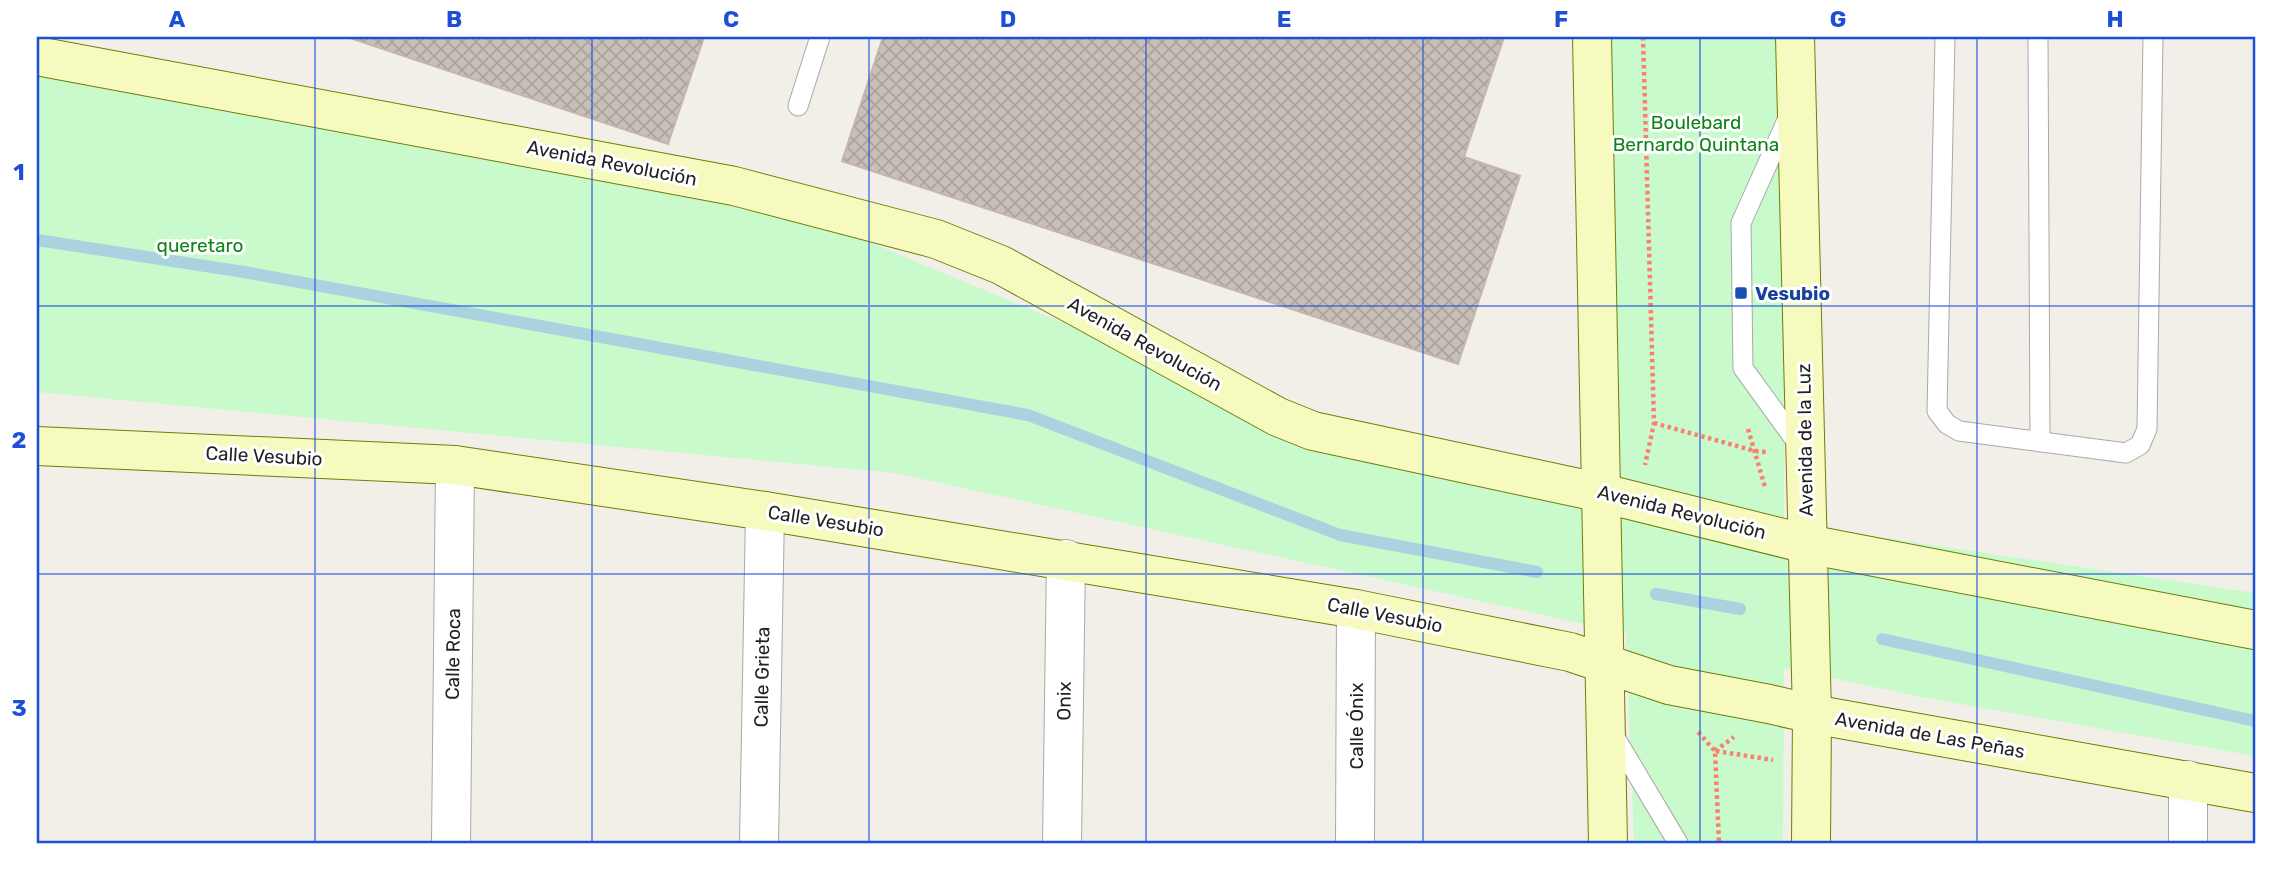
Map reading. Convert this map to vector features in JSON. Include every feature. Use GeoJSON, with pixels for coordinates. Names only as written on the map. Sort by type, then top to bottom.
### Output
{"type":"FeatureCollection","features":[{"type":"Feature","properties":{"kind":"street"},"geometry":{"type":"LineString","coordinates":[[1592,37],[1608,843]]}},
{"type":"Feature","properties":{"kind":"street","name":"Avenida de la Luz"},"geometry":{"type":"LineString","coordinates":[[1796,37],[1812,714],[1811,843]]}},
{"type":"Feature","properties":{"kind":"street","name":"Avenida Revolución"},"geometry":{"type":"LineString","coordinates":[[37,56],[734,186],[936,239],[1001,265],[1278,417],[1313,431],[1602,493],[1807,544],[2255,630]]}},
{"type":"Feature","properties":{"kind":"street","name":"Calle Vesubio"},"geometry":{"type":"LineString","coordinates":[[37,446],[455,465],[1066,559],[1356,609],[1570,652],[1606,666]]}},
{"type":"Feature","properties":{"kind":"street","name":"Calle Roca"},"geometry":{"type":"LineString","coordinates":[[451,843],[455,465]]}},
{"type":"Feature","properties":{"kind":"street","name":"Calle Grieta"},"geometry":{"type":"LineString","coordinates":[[759,843],[765,511]]}},
{"type":"Feature","properties":{"kind":"street","name":"Onix"},"geometry":{"type":"LineString","coordinates":[[1062,843],[1066,559]]}},
{"type":"Feature","properties":{"kind":"street","name":"Calle Ónix"},"geometry":{"type":"LineString","coordinates":[[1355,843],[1356,609]]}},
{"type":"Feature","properties":{"kind":"street","name":"Avenida de Las Peñas"},"geometry":{"type":"LineString","coordinates":[[1606,666],[1669,685],[1812,714],[2255,793]]}},
{"type":"Feature","properties":{"kind":"street"},"geometry":{"type":"LineString","coordinates":[[2188,780],[2188,843]]}},
{"type":"Feature","properties":{"kind":"lane"},"geometry":{"type":"LineString","coordinates":[[798,106],[820,37]]}},
{"type":"Feature","properties":{"kind":"lane"},"geometry":{"type":"LineString","coordinates":[[1945,37],[1937,411],[1947,424],[1959,431],[2126,453],[2140,445],[2147,429],[2153,37]]}},
{"type":"Feature","properties":{"kind":"lane"},"geometry":{"type":"LineString","coordinates":[[2038,37],[2040,442]]}},
{"type":"Feature","properties":{"kind":"lane"},"geometry":{"type":"LineString","coordinates":[[1797,99],[1741,223],[1742,368],[1806,454]]}},
{"type":"Feature","properties":{"kind":"lane"},"geometry":{"type":"LineString","coordinates":[[1607,724],[1678,843]]}},
{"type":"Feature","properties":{"kind":"path"},"geometry":{"type":"LineString","coordinates":[[1639,502],[1654,423],[1643,37]]}},
{"type":"Feature","properties":{"kind":"path"},"geometry":{"type":"LineString","coordinates":[[1654,423],[1755,451]]}},
{"type":"Feature","properties":{"kind":"path"},"geometry":{"type":"LineString","coordinates":[[1719,843],[1715,751],[1812,766]]}},
{"type":"Feature","properties":{"kind":"green space","name":"queretaro"},"geometry":{"type":"Polygon","coordinates":[[[1603,37],[1781,37],[1785,154],[1784,523],[2255,593],[2255,756],[1921,697],[1784,668],[1783,843],[1634,843],[1626,633],[895,473],[37,392],[37,48],[734,186],[1336,436],[1621,498],[1603,37]]]}},
{"type":"Feature","properties":{"kind":"building"},"geometry":{"type":"Polygon","coordinates":[[[347,37],[704,37],[668,144],[347,37]]]}},
{"type":"Feature","properties":{"kind":"building"},"geometry":{"type":"Polygon","coordinates":[[[883,37],[1504,37],[1464,157],[1520,176],[1458,364],[842,161],[883,37]]]}},
{"type":"Feature","properties":{"kind":"waterway"},"geometry":{"type":"LineString","coordinates":[[37,240],[244,272],[1028,415],[1340,535],[1537,572]]}},
{"type":"Feature","properties":{"kind":"waterway"},"geometry":{"type":"LineString","coordinates":[[1656,594],[1740,609]]}},
{"type":"Feature","properties":{"kind":"waterway"},"geometry":{"type":"LineString","coordinates":[[1882,639],[2255,721]]}},
{"type":"Feature","properties":{"kind":"place","name":"Vesubio"},"geometry":{"type":"Point","coordinates":[1741,293]}},
{"type":"Feature","properties":{"kind":"park label","name":"Boulebard Bernardo Quintana"},"geometry":{"type":"Point","coordinates":[1696,133]}}]}
